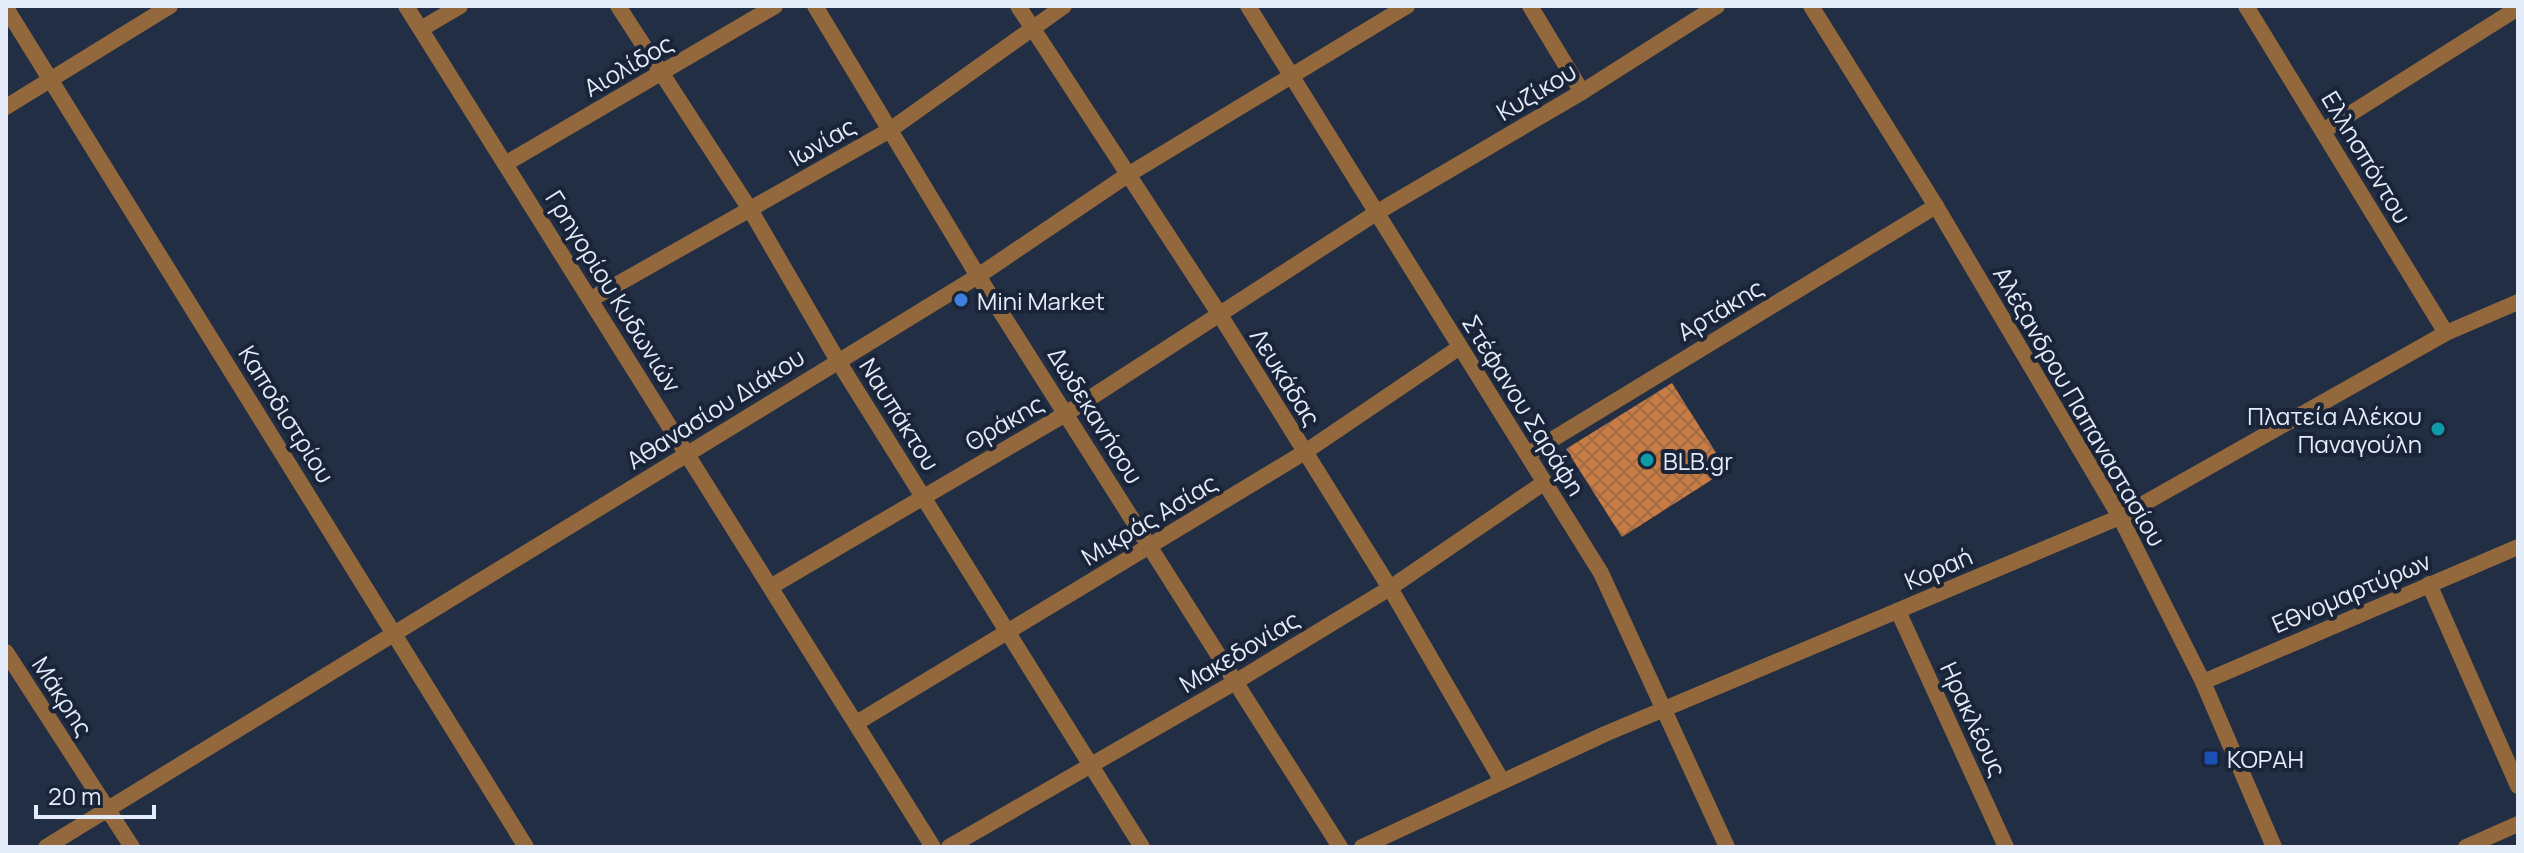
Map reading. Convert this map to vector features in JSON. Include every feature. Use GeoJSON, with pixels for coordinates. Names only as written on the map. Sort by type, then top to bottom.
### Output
{"type":"FeatureCollection","features":[{"type":"Feature","properties":{"kind":"street"},"geometry":{"type":"LineString","coordinates":[[6,107],[170,6]]}},
{"type":"Feature","properties":{"kind":"street","name":"Γρηγορίου Κυδωνιών"},"geometry":{"type":"LineString","coordinates":[[406,6],[593,298],[933,847]]}},
{"type":"Feature","properties":{"kind":"street"},"geometry":{"type":"LineString","coordinates":[[421,29],[460,6]]}},
{"type":"Feature","properties":{"kind":"street","name":"Ναυπάκτου"},"geometry":{"type":"LineString","coordinates":[[618,6],[751,211],[838,361],[1142,847]]}},
{"type":"Feature","properties":{"kind":"street","name":"Αιολίδος"},"geometry":{"type":"LineString","coordinates":[[505,164],[775,6]]}},
{"type":"Feature","properties":{"kind":"street","name":"Δωδεκανήσου"},"geometry":{"type":"LineString","coordinates":[[815,6],[978,276],[1340,847]]}},
{"type":"Feature","properties":{"kind":"street","name":"Λευκάδας"},"geometry":{"type":"LineString","coordinates":[[1018,6],[1126,176],[1220,315],[1390,588],[1502,781]]}},
{"type":"Feature","properties":{"kind":"street","name":"Ιωνίας"},"geometry":{"type":"LineString","coordinates":[[593,298],[890,130],[1064,6]]}},
{"type":"Feature","properties":{"kind":"street","name":"Στέφανου Σαράφη"},"geometry":{"type":"LineString","coordinates":[[1248,6],[1460,347],[1530,453],[1601,573],[1727,847]]}},
{"type":"Feature","properties":{"kind":"street","name":"Αθανασίου Διάκου"},"geometry":{"type":"LineString","coordinates":[[46,847],[978,276],[1126,176],[1407,6]]}},
{"type":"Feature","properties":{"kind":"street"},"geometry":{"type":"LineString","coordinates":[[1530,6],[1582,92]]}},
{"type":"Feature","properties":{"kind":"street","name":"Κυζίκου"},"geometry":{"type":"LineString","coordinates":[[1376,213],[1582,92],[1717,6]]}},
{"type":"Feature","properties":{"kind":"street","name":"Αλέξανδρου Παπαναστασίου"},"geometry":{"type":"LineString","coordinates":[[1811,6],[1936,206],[2120,517],[2203,682],[2274,847]]}},
{"type":"Feature","properties":{"kind":"street","name":"Ελλησπόντου"},"geometry":{"type":"LineString","coordinates":[[2246,6],[2446,333]]}},
{"type":"Feature","properties":{"kind":"street","name":"Καποδιστρίου"},"geometry":{"type":"LineString","coordinates":[[6,8],[526,847]]}},
{"type":"Feature","properties":{"kind":"street"},"geometry":{"type":"LineString","coordinates":[[2323,131],[2518,8]]}},
{"type":"Feature","properties":{"kind":"street","name":"Αρτάκης"},"geometry":{"type":"LineString","coordinates":[[1530,453],[1936,206]]}},
{"type":"Feature","properties":{"kind":"street","name":"Θράκης"},"geometry":{"type":"LineString","coordinates":[[772,586],[1067,413],[1376,213]]}},
{"type":"Feature","properties":{"kind":"street","name":"Κοραή"},"geometry":{"type":"LineString","coordinates":[[1362,847],[1664,709],[2120,517],[2446,333],[2518,302]]}},
{"type":"Feature","properties":{"kind":"street","name":"Μικράς Ασίας"},"geometry":{"type":"LineString","coordinates":[[858,722],[1305,452],[1460,347]]}},
{"type":"Feature","properties":{"kind":"street","name":"Μακεδονίας"},"geometry":{"type":"LineString","coordinates":[[949,847],[1237,681],[1390,588],[1545,482]]}},
{"type":"Feature","properties":{"kind":"street","name":"Εθνομαρτύρων"},"geometry":{"type":"LineString","coordinates":[[2203,682],[2518,547]]}},
{"type":"Feature","properties":{"kind":"street"},"geometry":{"type":"LineString","coordinates":[[2429,584],[2518,786]]}},
{"type":"Feature","properties":{"kind":"street","name":"Ηρακλέους"},"geometry":{"type":"LineString","coordinates":[[1898,611],[2006,847]]}},
{"type":"Feature","properties":{"kind":"street","name":"Μάκρης"},"geometry":{"type":"LineString","coordinates":[[6,652],[132,847]]}},
{"type":"Feature","properties":{"kind":"street"},"geometry":{"type":"LineString","coordinates":[[2466,847],[2518,824]]}},
{"type":"Feature","properties":{"kind":"building","name":"BLB.gr"},"geometry":{"type":"Polygon","coordinates":[[[1672,383],[1727,470],[1622,537],[1566,449],[1672,383]]]}},
{"type":"Feature","properties":{"kind":"place","name":"Mini Market"},"geometry":{"type":"Point","coordinates":[961,300]}},
{"type":"Feature","properties":{"kind":"place","name":"Πλατεία Αλέκου Παναγούλη"},"geometry":{"type":"Point","coordinates":[2438,429]}},
{"type":"Feature","properties":{"kind":"place","name":"BLB.gr"},"geometry":{"type":"Point","coordinates":[1647,460]}},
{"type":"Feature","properties":{"kind":"place","name":"ΚΟΡΑΗ"},"geometry":{"type":"Point","coordinates":[2211,758]}}]}
